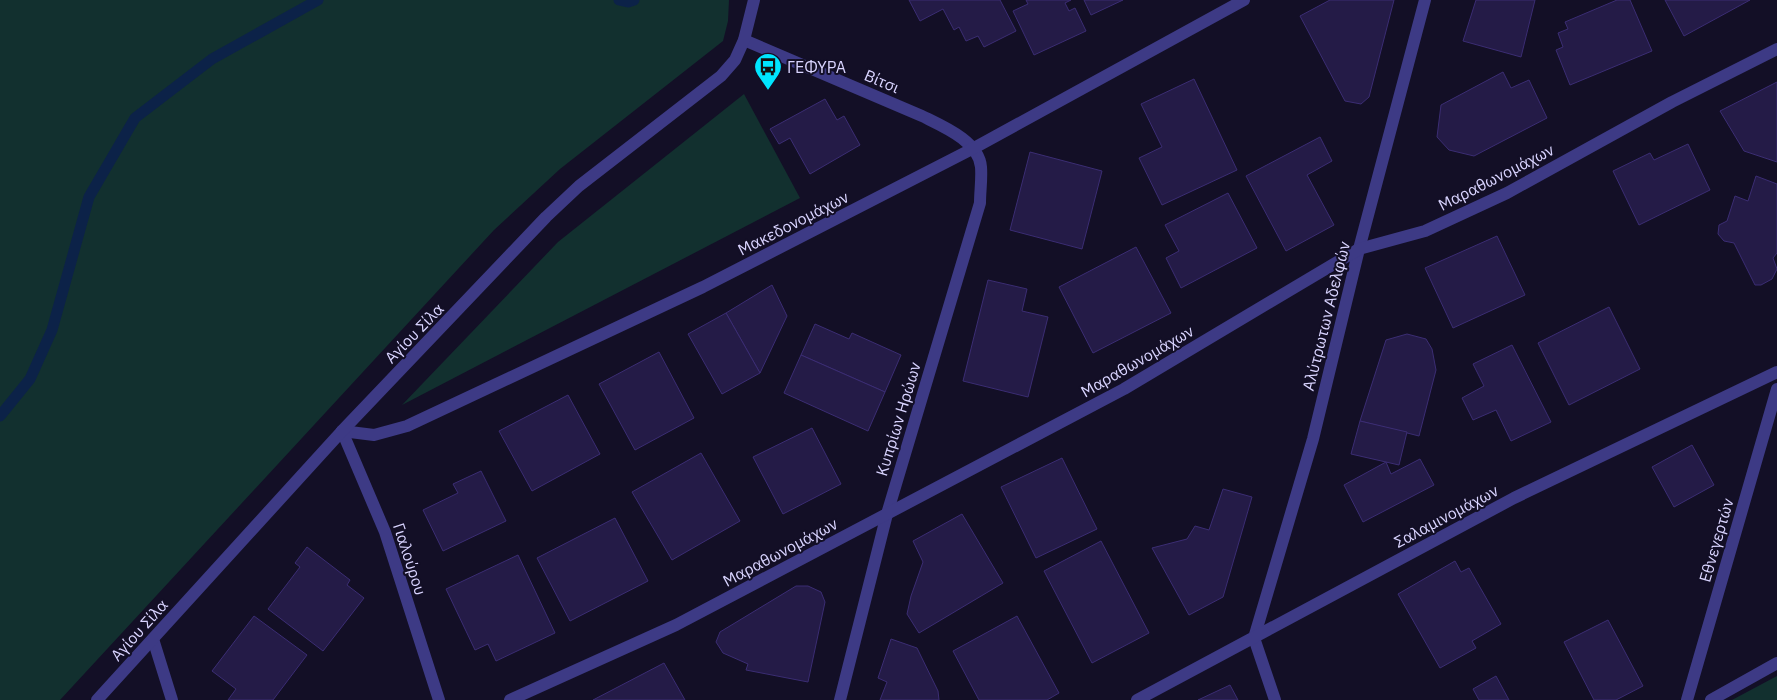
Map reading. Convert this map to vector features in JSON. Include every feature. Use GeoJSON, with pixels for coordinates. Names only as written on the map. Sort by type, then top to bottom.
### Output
{"type":"FeatureCollection","features":[{"type":"Feature","properties":{"kind":"street","name":"Αγίου Σίλα"},"geometry":{"type":"LineString","coordinates":[[97,700],[342,431],[546,217],[580,186],[720,76],[735,60],[744,40],[754,0]]}},
{"type":"Feature","properties":{"kind":"street","name":"Μακεδονομάχων"},"geometry":{"type":"LineString","coordinates":[[342,431],[374,435],[407,426],[703,287],[974,148],[1244,0]]}},
{"type":"Feature","properties":{"kind":"street","name":"Αλύτρωτων Αδελφών"},"geometry":{"type":"LineString","coordinates":[[1254,638],[1313,439],[1359,249],[1425,0]]}},
{"type":"Feature","properties":{"kind":"street","name":"Βίτσι"},"geometry":{"type":"LineString","coordinates":[[744,40],[922,116],[948,130],[974,148]]}},
{"type":"Feature","properties":{"kind":"street","name":"Μαραθωνομάχων"},"geometry":{"type":"LineString","coordinates":[[510,700],[676,625],[1124,389],[1359,249],[1425,231],[1507,193],[1672,102],[1777,49]]}},
{"type":"Feature","properties":{"kind":"street","name":"Κυπρίων Ηρώων"},"geometry":{"type":"LineString","coordinates":[[840,700],[887,514],[980,203],[981,166],[974,148]]}},
{"type":"Feature","properties":{"kind":"street","name":"Σαλαμινομάχων"},"geometry":{"type":"LineString","coordinates":[[1137,700],[1514,498],[1777,372]]}},
{"type":"Feature","properties":{"kind":"street","name":"Εθνεγερτών"},"geometry":{"type":"LineString","coordinates":[[1687,700],[1777,389]]}},
{"type":"Feature","properties":{"kind":"street","name":"Γιαλούρου"},"geometry":{"type":"LineString","coordinates":[[342,431],[385,532],[438,700]]}},
{"type":"Feature","properties":{"kind":"street"},"geometry":{"type":"LineString","coordinates":[[1254,638],[1275,700]]}},
{"type":"Feature","properties":{"kind":"street"},"geometry":{"type":"LineString","coordinates":[[153,639],[172,700]]}},
{"type":"Feature","properties":{"kind":"street"},"geometry":{"type":"LineString","coordinates":[[1711,700],[1777,663]]}},
{"type":"Feature","properties":{"kind":"green space"},"geometry":{"type":"Polygon","coordinates":[[[0,0],[729,0],[728,21],[723,41],[560,169],[494,230],[60,700],[0,700],[0,0]]]}},
{"type":"Feature","properties":{"kind":"green space"},"geometry":{"type":"Polygon","coordinates":[[[744,94],[800,198],[402,405],[558,242],[744,94]]]}},
{"type":"Feature","properties":{"kind":"green space"},"geometry":{"type":"Polygon","coordinates":[[[1777,676],[1777,700],[1732,700],[1777,676]]]}},
{"type":"Feature","properties":{"kind":"building"},"geometry":{"type":"Polygon","coordinates":[[[909,0],[1000,0],[1016,31],[984,47],[978,36],[966,41],[959,27],[954,30],[943,9],[920,21],[909,0]]]}},
{"type":"Feature","properties":{"kind":"building"},"geometry":{"type":"Polygon","coordinates":[[[1026,0],[1071,0],[1065,3],[1069,11],[1075,8],[1086,31],[1034,55],[1013,11],[1028,4],[1026,0]]]}},
{"type":"Feature","properties":{"kind":"building"},"geometry":{"type":"Polygon","coordinates":[[[1084,0],[1123,0],[1091,15],[1084,0]]]}},
{"type":"Feature","properties":{"kind":"building"},"geometry":{"type":"Polygon","coordinates":[[[1330,0],[1394,0],[1369,97],[1361,104],[1345,101],[1300,16],[1330,0]]]}},
{"type":"Feature","properties":{"kind":"building"},"geometry":{"type":"Polygon","coordinates":[[[1476,0],[1535,0],[1521,57],[1463,41],[1476,0]]]}},
{"type":"Feature","properties":{"kind":"building"},"geometry":{"type":"Polygon","coordinates":[[[1617,0],[1630,0],[1652,51],[1570,85],[1556,50],[1563,47],[1558,33],[1568,29],[1565,22],[1617,0]]]}},
{"type":"Feature","properties":{"kind":"building"},"geometry":{"type":"Polygon","coordinates":[[[1665,0],[1750,0],[1684,36],[1665,0]]]}},
{"type":"Feature","properties":{"kind":"building"},"geometry":{"type":"Polygon","coordinates":[[[1503,72],[1511,88],[1529,80],[1547,118],[1474,156],[1449,150],[1437,137],[1441,105],[1503,72]]]}},
{"type":"Feature","properties":{"kind":"building"},"geometry":{"type":"Polygon","coordinates":[[[1194,79],[1237,170],[1162,205],[1139,158],[1162,147],[1141,104],[1194,79]]]}},
{"type":"Feature","properties":{"kind":"building"},"geometry":{"type":"Polygon","coordinates":[[[1777,82],[1777,162],[1744,151],[1720,111],[1777,82]]]}},
{"type":"Feature","properties":{"kind":"building"},"geometry":{"type":"Polygon","coordinates":[[[825,99],[837,120],[844,116],[860,145],[810,174],[790,138],[779,144],[770,129],[825,99]]]}},
{"type":"Feature","properties":{"kind":"building"},"geometry":{"type":"Polygon","coordinates":[[[1320,137],[1332,161],[1307,175],[1334,225],[1286,251],[1246,176],[1320,137]]]}},
{"type":"Feature","properties":{"kind":"building"},"geometry":{"type":"Polygon","coordinates":[[[1688,144],[1710,190],[1639,225],[1613,171],[1650,153],[1654,160],[1688,144]]]}},
{"type":"Feature","properties":{"kind":"building"},"geometry":{"type":"Polygon","coordinates":[[[1030,152],[1102,171],[1082,249],[1010,230],[1030,152]]]}},
{"type":"Feature","properties":{"kind":"building"},"geometry":{"type":"Polygon","coordinates":[[[1756,176],[1777,184],[1777,253],[1773,258],[1777,269],[1772,279],[1761,285],[1755,285],[1734,243],[1724,241],[1718,234],[1719,225],[1727,221],[1735,196],[1748,201],[1756,176]]]}},
{"type":"Feature","properties":{"kind":"building"},"geometry":{"type":"Polygon","coordinates":[[[1228,193],[1257,248],[1181,288],[1166,258],[1179,251],[1165,225],[1228,193]]]}},
{"type":"Feature","properties":{"kind":"building"},"geometry":{"type":"Polygon","coordinates":[[[1497,236],[1525,295],[1453,328],[1425,268],[1497,236]]]}},
{"type":"Feature","properties":{"kind":"building"},"geometry":{"type":"Polygon","coordinates":[[[1136,247],[1171,313],[1093,353],[1059,287],[1136,247]]]}},
{"type":"Feature","properties":{"kind":"building"},"geometry":{"type":"Polygon","coordinates":[[[988,280],[1027,289],[1022,311],[1048,317],[1028,397],[963,381],[988,280]]]}},
{"type":"Feature","properties":{"kind":"building"},"geometry":{"type":"Polygon","coordinates":[[[772,285],[787,316],[760,373],[726,313],[772,285]]]}},
{"type":"Feature","properties":{"kind":"building"},"geometry":{"type":"Polygon","coordinates":[[[1609,307],[1640,369],[1569,405],[1538,343],[1609,307]]]}},
{"type":"Feature","properties":{"kind":"building"},"geometry":{"type":"Polygon","coordinates":[[[726,313],[760,373],[722,394],[688,334],[726,313]]]}},
{"type":"Feature","properties":{"kind":"building"},"geometry":{"type":"Polygon","coordinates":[[[815,324],[849,339],[852,333],[901,355],[885,392],[801,355],[815,324]]]}},
{"type":"Feature","properties":{"kind":"building"},"geometry":{"type":"Polygon","coordinates":[[[1407,334],[1426,339],[1432,349],[1436,370],[1419,436],[1360,421],[1386,340],[1407,334]]]}},
{"type":"Feature","properties":{"kind":"building"},"geometry":{"type":"Polygon","coordinates":[[[1512,345],[1551,422],[1511,441],[1496,410],[1473,420],[1462,398],[1484,386],[1473,364],[1512,345]]]}},
{"type":"Feature","properties":{"kind":"building"},"geometry":{"type":"Polygon","coordinates":[[[659,352],[694,418],[635,450],[599,384],[659,352]]]}},
{"type":"Feature","properties":{"kind":"building"},"geometry":{"type":"Polygon","coordinates":[[[801,355],[885,392],[868,431],[784,393],[801,355]]]}},
{"type":"Feature","properties":{"kind":"building"},"geometry":{"type":"Polygon","coordinates":[[[568,395],[600,454],[532,491],[499,431],[568,395]]]}},
{"type":"Feature","properties":{"kind":"building"},"geometry":{"type":"Polygon","coordinates":[[[1360,421],[1407,432],[1399,465],[1351,454],[1360,421]]]}},
{"type":"Feature","properties":{"kind":"building"},"geometry":{"type":"Polygon","coordinates":[[[812,428],[841,484],[783,514],[753,457],[812,428]]]}},
{"type":"Feature","properties":{"kind":"building"},"geometry":{"type":"Polygon","coordinates":[[[1692,445],[1714,485],[1674,507],[1652,467],[1692,445]]]}},
{"type":"Feature","properties":{"kind":"building"},"geometry":{"type":"Polygon","coordinates":[[[701,453],[740,521],[672,560],[632,492],[701,453]]]}},
{"type":"Feature","properties":{"kind":"building"},"geometry":{"type":"Polygon","coordinates":[[[1062,458],[1097,529],[1036,558],[1001,487],[1062,458]]]}},
{"type":"Feature","properties":{"kind":"building"},"geometry":{"type":"Polygon","coordinates":[[[1420,459],[1434,485],[1363,522],[1344,485],[1386,462],[1391,474],[1420,459]]]}},
{"type":"Feature","properties":{"kind":"building"},"geometry":{"type":"Polygon","coordinates":[[[481,471],[506,521],[443,551],[423,510],[458,493],[453,484],[481,471]]]}},
{"type":"Feature","properties":{"kind":"building"},"geometry":{"type":"Polygon","coordinates":[[[1223,489],[1252,497],[1223,597],[1189,615],[1152,548],[1187,539],[1195,526],[1209,530],[1223,489]]]}},
{"type":"Feature","properties":{"kind":"building"},"geometry":{"type":"Polygon","coordinates":[[[962,514],[1003,583],[919,633],[907,614],[923,562],[913,541],[962,514]]]}},
{"type":"Feature","properties":{"kind":"building"},"geometry":{"type":"Polygon","coordinates":[[[615,518],[648,581],[570,621],[537,558],[615,518]]]}},
{"type":"Feature","properties":{"kind":"building"},"geometry":{"type":"Polygon","coordinates":[[[1101,541],[1149,633],[1092,663],[1044,571],[1101,541]]]}},
{"type":"Feature","properties":{"kind":"building"},"geometry":{"type":"Polygon","coordinates":[[[307,547],[350,580],[347,585],[364,598],[323,651],[268,609],[300,567],[295,563],[307,547]]]}},
{"type":"Feature","properties":{"kind":"building"},"geometry":{"type":"Polygon","coordinates":[[[518,555],[555,633],[496,661],[488,644],[475,650],[446,589],[518,555]]]}},
{"type":"Feature","properties":{"kind":"building"},"geometry":{"type":"Polygon","coordinates":[[[1455,561],[1461,572],[1469,568],[1501,624],[1472,641],[1476,648],[1440,668],[1398,594],[1455,561]]]}},
{"type":"Feature","properties":{"kind":"building"},"geometry":{"type":"Polygon","coordinates":[[[796,586],[808,586],[821,592],[825,602],[808,682],[746,670],[748,664],[723,653],[716,642],[720,632],[796,586]]]}},
{"type":"Feature","properties":{"kind":"building"},"geometry":{"type":"Polygon","coordinates":[[[254,616],[307,655],[273,700],[228,700],[236,689],[212,671],[254,616]]]}},
{"type":"Feature","properties":{"kind":"building"},"geometry":{"type":"Polygon","coordinates":[[[1017,616],[1059,693],[1047,700],[979,700],[953,651],[1017,616]]]}},
{"type":"Feature","properties":{"kind":"building"},"geometry":{"type":"Polygon","coordinates":[[[1608,620],[1643,686],[1616,700],[1594,700],[1564,642],[1608,620]]]}},
{"type":"Feature","properties":{"kind":"building"},"geometry":{"type":"Polygon","coordinates":[[[891,639],[917,648],[938,691],[939,700],[880,700],[887,682],[878,678],[891,639]]]}},
{"type":"Feature","properties":{"kind":"building"},"geometry":{"type":"Polygon","coordinates":[[[664,663],[685,700],[593,700],[664,663]]]}},
{"type":"Feature","properties":{"kind":"building"},"geometry":{"type":"Polygon","coordinates":[[[1496,676],[1509,700],[1479,700],[1473,689],[1496,676]]]}},
{"type":"Feature","properties":{"kind":"building"},"geometry":{"type":"Polygon","coordinates":[[[1230,685],[1238,700],[1198,700],[1230,685]]]}},
{"type":"Feature","properties":{"kind":"waterway"},"geometry":{"type":"LineString","coordinates":[[0,416],[30,379],[52,330],[89,197],[135,118],[212,59],[318,0]]}},
{"type":"Feature","properties":{"kind":"waterway"},"geometry":{"type":"LineString","coordinates":[[619,0],[628,2],[634,0]]}},
{"type":"Feature","properties":{"kind":"place","name":"ΓΕΦΥΡΑ"},"geometry":{"type":"Point","coordinates":[768,91]}}]}
